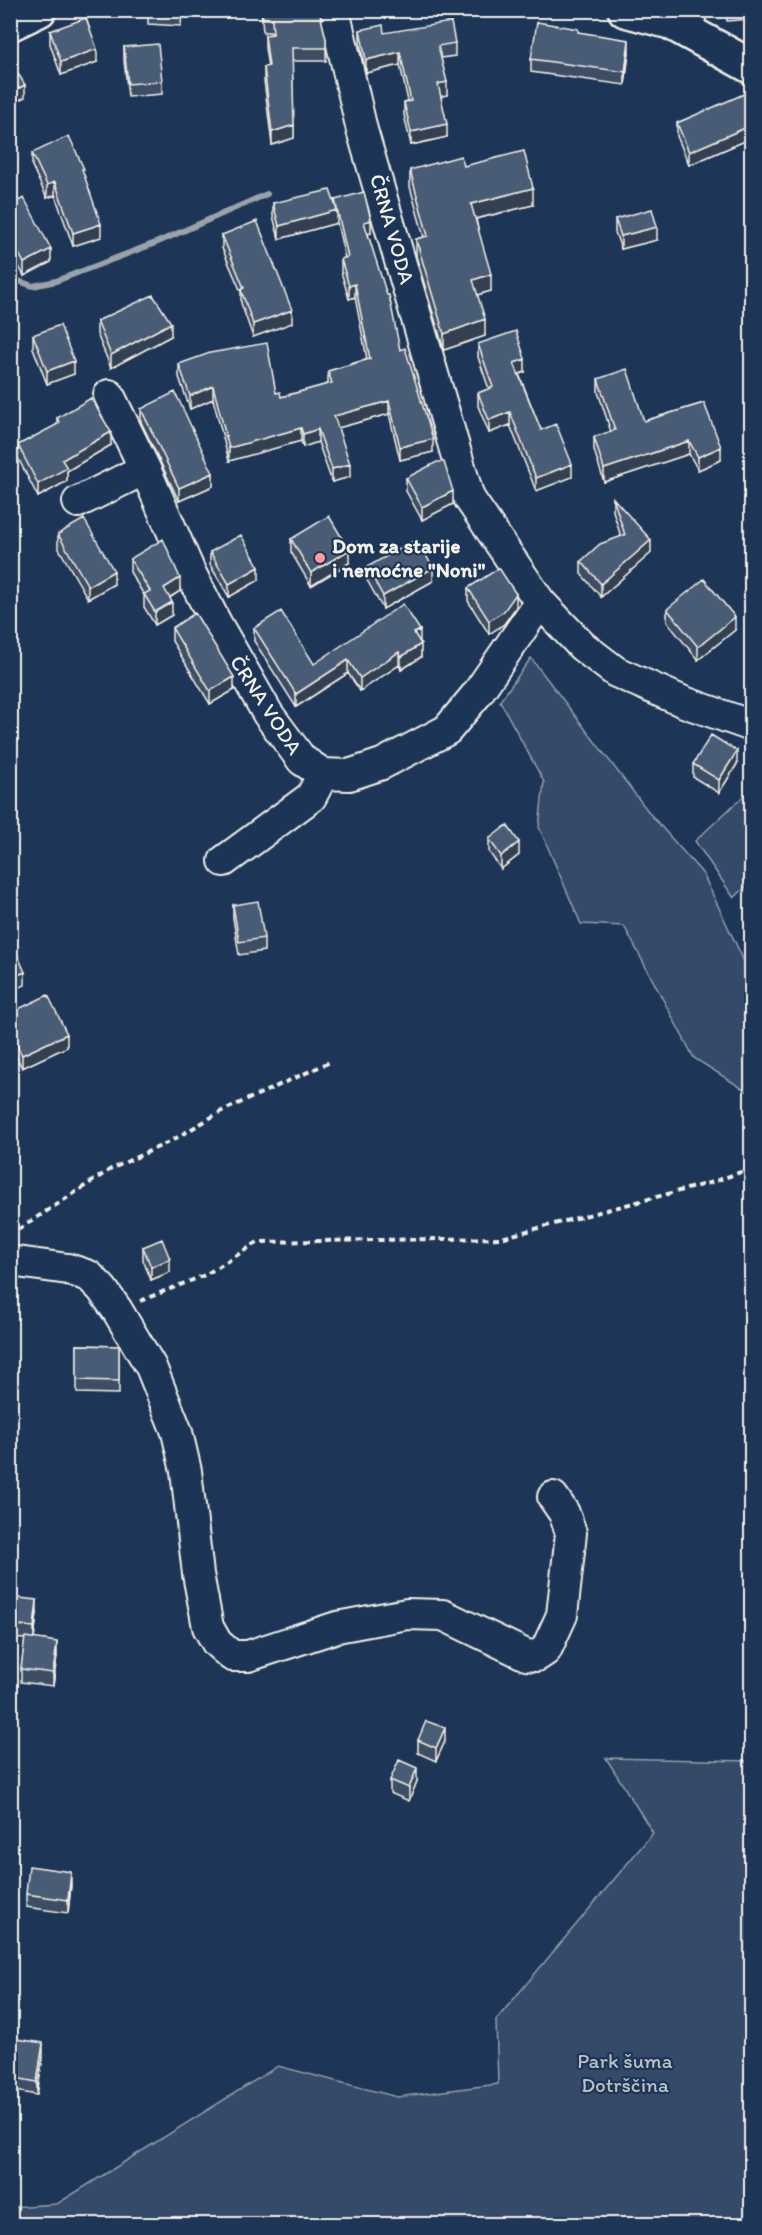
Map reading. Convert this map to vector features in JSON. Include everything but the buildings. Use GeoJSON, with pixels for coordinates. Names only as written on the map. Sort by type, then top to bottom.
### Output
{"type":"FeatureCollection","features":[{"type":"Feature","properties":{"kind":"main road"},"geometry":{"type":"LineString","coordinates":[[10,24],[39,10]]}},
{"type":"Feature","properties":{"kind":"main road"},"geometry":{"type":"LineString","coordinates":[[625,10],[670,22],[689,21],[752,67]]}},
{"type":"Feature","properties":{"kind":"street","name":"ČRNA VODA"},"geometry":{"type":"LineString","coordinates":[[343,17],[362,130],[469,498],[540,602],[582,646],[616,672],[684,702],[752,726]]}},
{"type":"Feature","properties":{"kind":"street","name":"ČRNA VODA"},"geometry":{"type":"LineString","coordinates":[[110,395],[190,572],[216,623],[268,714],[302,760],[322,774]]}},
{"type":"Feature","properties":{"kind":"street"},"geometry":{"type":"LineString","coordinates":[[78,502],[145,469]]}},
{"type":"Feature","properties":{"kind":"street"},"geometry":{"type":"LineString","coordinates":[[224,861],[311,797],[322,774],[348,775],[382,764],[447,730],[477,694],[540,602]]}},
{"type":"Feature","properties":{"kind":"street"},"geometry":{"type":"LineString","coordinates":[[10,1261],[68,1269],[89,1276],[117,1310],[151,1367],[177,1432],[186,1471],[198,1574],[208,1627],[217,1643],[232,1656],[248,1656],[337,1627],[407,1614],[443,1615],[526,1655],[537,1656],[546,1650],[562,1615],[571,1533],[564,1513],[553,1497]]}},
{"type":"Feature","properties":{"kind":"path"},"geometry":{"type":"LineString","coordinates":[[10,1235],[111,1169],[171,1141],[222,1111],[330,1062]]}},
{"type":"Feature","properties":{"kind":"path"},"geometry":{"type":"LineString","coordinates":[[117,1310],[205,1275],[258,1242],[501,1238],[714,1182],[752,1168]]}},
{"type":"Feature","properties":{"kind":"green space"},"geometry":{"type":"Polygon","coordinates":[[[531,658],[651,815],[703,874],[751,976],[751,1094],[694,1058],[624,926],[581,924],[539,827],[544,782],[500,701],[531,658]]]}},
{"type":"Feature","properties":{"kind":"green space"},"geometry":{"type":"Polygon","coordinates":[[[751,789],[751,882],[734,898],[695,841],[751,789]]]}},
{"type":"Feature","properties":{"kind":"green space","name":"Park šuma Dotrščina"},"geometry":{"type":"Polygon","coordinates":[[[606,1758],[751,1761],[751,2224],[11,2224],[11,2207],[57,2204],[278,2066],[397,2097],[498,2084],[496,2020],[653,1833],[606,1758]]]}},
{"type":"Feature","properties":{"kind":"waterway"},"geometry":{"type":"LineString","coordinates":[[10,278],[33,286],[56,281],[158,242],[267,194]]}},
{"type":"Feature","properties":{"kind":"place","name":"Dom za starije i nemoćne \"Noni\""},"geometry":{"type":"Point","coordinates":[320,558]}}]}
